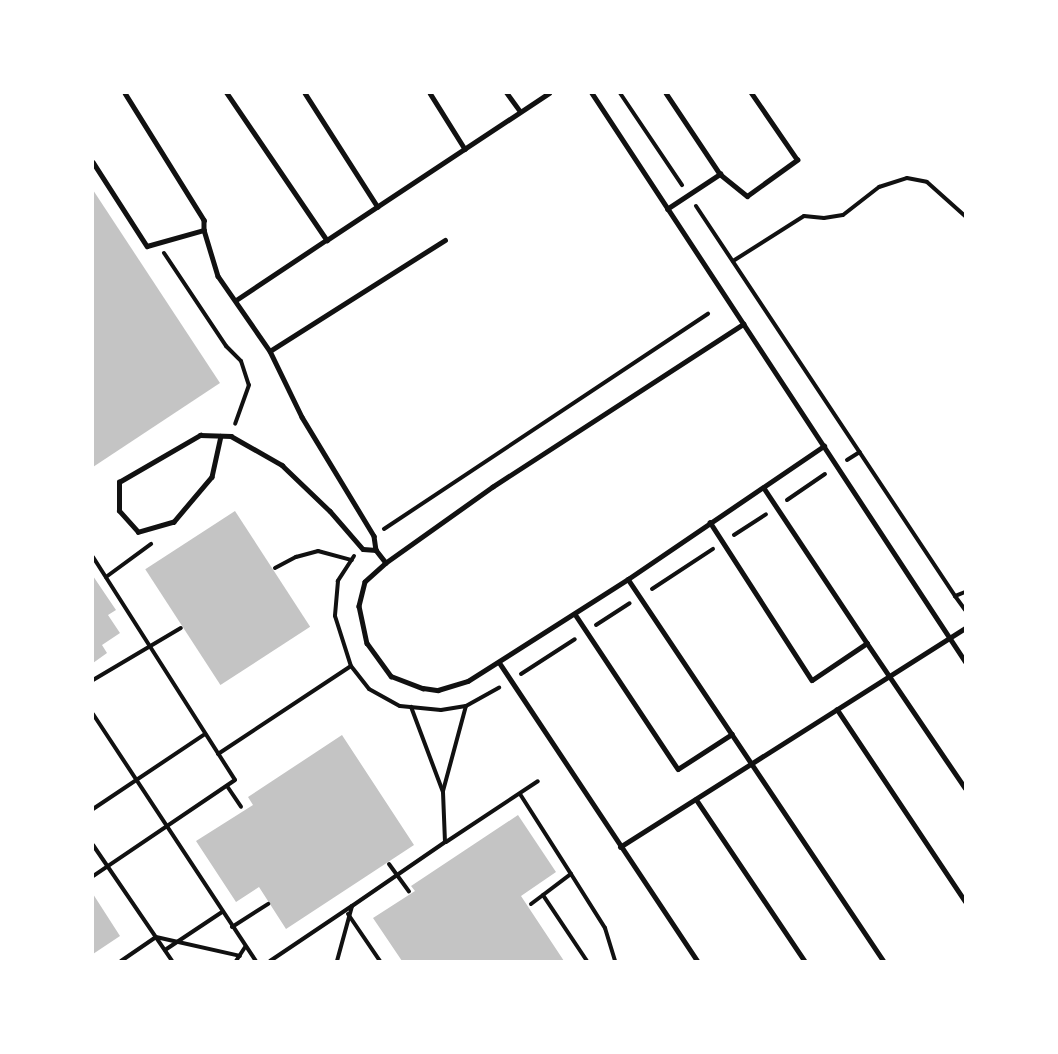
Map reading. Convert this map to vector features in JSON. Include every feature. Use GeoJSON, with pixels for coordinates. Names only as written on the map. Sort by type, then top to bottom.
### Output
{"type":"FeatureCollection","features":[{"type":"Feature","properties":{"kind":"lane"},"geometry":{"type":"LineString","coordinates":[[124,93],[204,220],[204,230],[218,276],[237,300],[270,351],[302,417],[374,536],[376,550],[386,563]]}},
{"type":"Feature","properties":{"kind":"lane"},"geometry":{"type":"LineString","coordinates":[[227,93],[327,240]]}},
{"type":"Feature","properties":{"kind":"lane"},"geometry":{"type":"LineString","coordinates":[[304,93],[378,207]]}},
{"type":"Feature","properties":{"kind":"lane"},"geometry":{"type":"LineString","coordinates":[[430,93],[465,149]]}},
{"type":"Feature","properties":{"kind":"lane"},"geometry":{"type":"LineString","coordinates":[[507,93],[520,111]]}},
{"type":"Feature","properties":{"kind":"lane"},"geometry":{"type":"LineString","coordinates":[[237,300],[549,93]]}},
{"type":"Feature","properties":{"kind":"lane"},"geometry":{"type":"LineString","coordinates":[[592,93],[965,661]]}},
{"type":"Feature","properties":{"kind":"lane"},"geometry":{"type":"LineString","coordinates":[[666,93],[720,174],[747,195],[797,160],[751,93]]}},
{"type":"Feature","properties":{"kind":"lane"},"geometry":{"type":"LineString","coordinates":[[93,162],[147,246],[204,230]]}},
{"type":"Feature","properties":{"kind":"lane"},"geometry":{"type":"LineString","coordinates":[[667,209],[720,174]]}},
{"type":"Feature","properties":{"kind":"lane"},"geometry":{"type":"LineString","coordinates":[[270,351],[445,240]]}},
{"type":"Feature","properties":{"kind":"lane"},"geometry":{"type":"LineString","coordinates":[[744,324],[493,487],[386,563],[365,582],[359,606],[367,643],[391,676],[423,688],[438,690],[468,681],[575,614],[824,446]]}},
{"type":"Feature","properties":{"kind":"lane"},"geometry":{"type":"LineString","coordinates":[[221,436],[212,477],[174,522],[138,532],[119,511],[119,482],[200,435],[231,436],[282,465],[330,511],[363,549],[376,550]]}},
{"type":"Feature","properties":{"kind":"lane"},"geometry":{"type":"LineString","coordinates":[[764,488],[965,788]]}},
{"type":"Feature","properties":{"kind":"lane"},"geometry":{"type":"LineString","coordinates":[[710,522],[812,680],[867,643]]}},
{"type":"Feature","properties":{"kind":"lane"},"geometry":{"type":"LineString","coordinates":[[628,579],[884,961]]}},
{"type":"Feature","properties":{"kind":"lane"},"geometry":{"type":"LineString","coordinates":[[575,614],[678,769],[732,734]]}},
{"type":"Feature","properties":{"kind":"lane"},"geometry":{"type":"LineString","coordinates":[[620,847],[965,628]]}},
{"type":"Feature","properties":{"kind":"lane"},"geometry":{"type":"LineString","coordinates":[[499,662],[698,961]]}},
{"type":"Feature","properties":{"kind":"lane"},"geometry":{"type":"LineString","coordinates":[[837,709],[965,901]]}},
{"type":"Feature","properties":{"kind":"lane"},"geometry":{"type":"LineString","coordinates":[[696,799],[805,961]]}},
{"type":"Feature","properties":{"kind":"path"},"geometry":{"type":"LineString","coordinates":[[620,93],[965,610]]}},
{"type":"Feature","properties":{"kind":"path"},"geometry":{"type":"LineString","coordinates":[[733,261],[804,216],[824,218],[843,215],[879,187],[907,178],[927,182],[965,216]]}},
{"type":"Feature","properties":{"kind":"path"},"geometry":{"type":"LineString","coordinates":[[157,243],[226,346],[241,362],[249,385],[231,436]]}},
{"type":"Feature","properties":{"kind":"path"},"geometry":{"type":"LineString","coordinates":[[106,577],[154,541]]}},
{"type":"Feature","properties":{"kind":"path"},"geometry":{"type":"LineString","coordinates":[[275,568],[296,557],[318,551],[352,560]]}},
{"type":"Feature","properties":{"kind":"path"},"geometry":{"type":"LineString","coordinates":[[93,557],[235,780],[93,876]]}},
{"type":"Feature","properties":{"kind":"path"},"geometry":{"type":"LineString","coordinates":[[955,596],[965,592]]}},
{"type":"Feature","properties":{"kind":"path"},"geometry":{"type":"LineString","coordinates":[[93,680],[181,628]]}},
{"type":"Feature","properties":{"kind":"path"},"geometry":{"type":"LineString","coordinates":[[218,754],[351,666]]}},
{"type":"Feature","properties":{"kind":"path"},"geometry":{"type":"LineString","coordinates":[[445,842],[443,792],[466,705]]}},
{"type":"Feature","properties":{"kind":"path"},"geometry":{"type":"LineString","coordinates":[[411,707],[443,792]]}},
{"type":"Feature","properties":{"kind":"path"},"geometry":{"type":"LineString","coordinates":[[93,714],[256,961]]}},
{"type":"Feature","properties":{"kind":"path"},"geometry":{"type":"LineString","coordinates":[[93,809],[205,734]]}},
{"type":"Feature","properties":{"kind":"path"},"geometry":{"type":"LineString","coordinates":[[270,961],[538,781]]}},
{"type":"Feature","properties":{"kind":"path"},"geometry":{"type":"LineString","coordinates":[[227,786],[241,807]]}},
{"type":"Feature","properties":{"kind":"path"},"geometry":{"type":"LineString","coordinates":[[519,794],[605,928],[615,961]]}},
{"type":"Feature","properties":{"kind":"path"},"geometry":{"type":"LineString","coordinates":[[93,845],[172,961]]}},
{"type":"Feature","properties":{"kind":"path"},"geometry":{"type":"LineString","coordinates":[[389,864],[409,892]]}},
{"type":"Feature","properties":{"kind":"path"},"geometry":{"type":"LineString","coordinates":[[531,904],[571,874]]}},
{"type":"Feature","properties":{"kind":"path"},"geometry":{"type":"LineString","coordinates":[[543,895],[586,961]]}},
{"type":"Feature","properties":{"kind":"path"},"geometry":{"type":"LineString","coordinates":[[232,927],[268,904]]}},
{"type":"Feature","properties":{"kind":"path"},"geometry":{"type":"LineString","coordinates":[[337,961],[352,906]]}},
{"type":"Feature","properties":{"kind":"path"},"geometry":{"type":"LineString","coordinates":[[165,950],[222,912]]}},
{"type":"Feature","properties":{"kind":"path"},"geometry":{"type":"LineString","coordinates":[[348,914],[380,961]]}},
{"type":"Feature","properties":{"kind":"path"},"geometry":{"type":"LineString","coordinates":[[121,961],[156,937],[240,956]]}},
{"type":"Feature","properties":{"kind":"path"},"geometry":{"type":"LineString","coordinates":[[237,961],[245,946]]}},
{"type":"Feature","properties":{"kind":"building"},"geometry":{"type":"Polygon","coordinates":[[[93,190],[220,383],[93,467],[93,190]]]}},
{"type":"Feature","properties":{"kind":"building"},"geometry":{"type":"Polygon","coordinates":[[[235,511],[310,627],[220,685],[145,569],[235,511]]]}},
{"type":"Feature","properties":{"kind":"building"},"geometry":{"type":"Polygon","coordinates":[[[93,576],[116,610],[108,615],[120,633],[102,645],[107,653],[93,663],[93,576]]]}},
{"type":"Feature","properties":{"kind":"building"},"geometry":{"type":"Polygon","coordinates":[[[342,735],[414,845],[286,929],[259,887],[236,902],[196,841],[253,805],[248,797],[342,735]]]}},
{"type":"Feature","properties":{"kind":"building"},"geometry":{"type":"Polygon","coordinates":[[[518,815],[556,872],[521,896],[564,961],[402,961],[373,918],[415,891],[411,886],[518,815]]]}},
{"type":"Feature","properties":{"kind":"building"},"geometry":{"type":"Polygon","coordinates":[[[93,894],[120,936],[93,954],[93,894]]]}}]}
